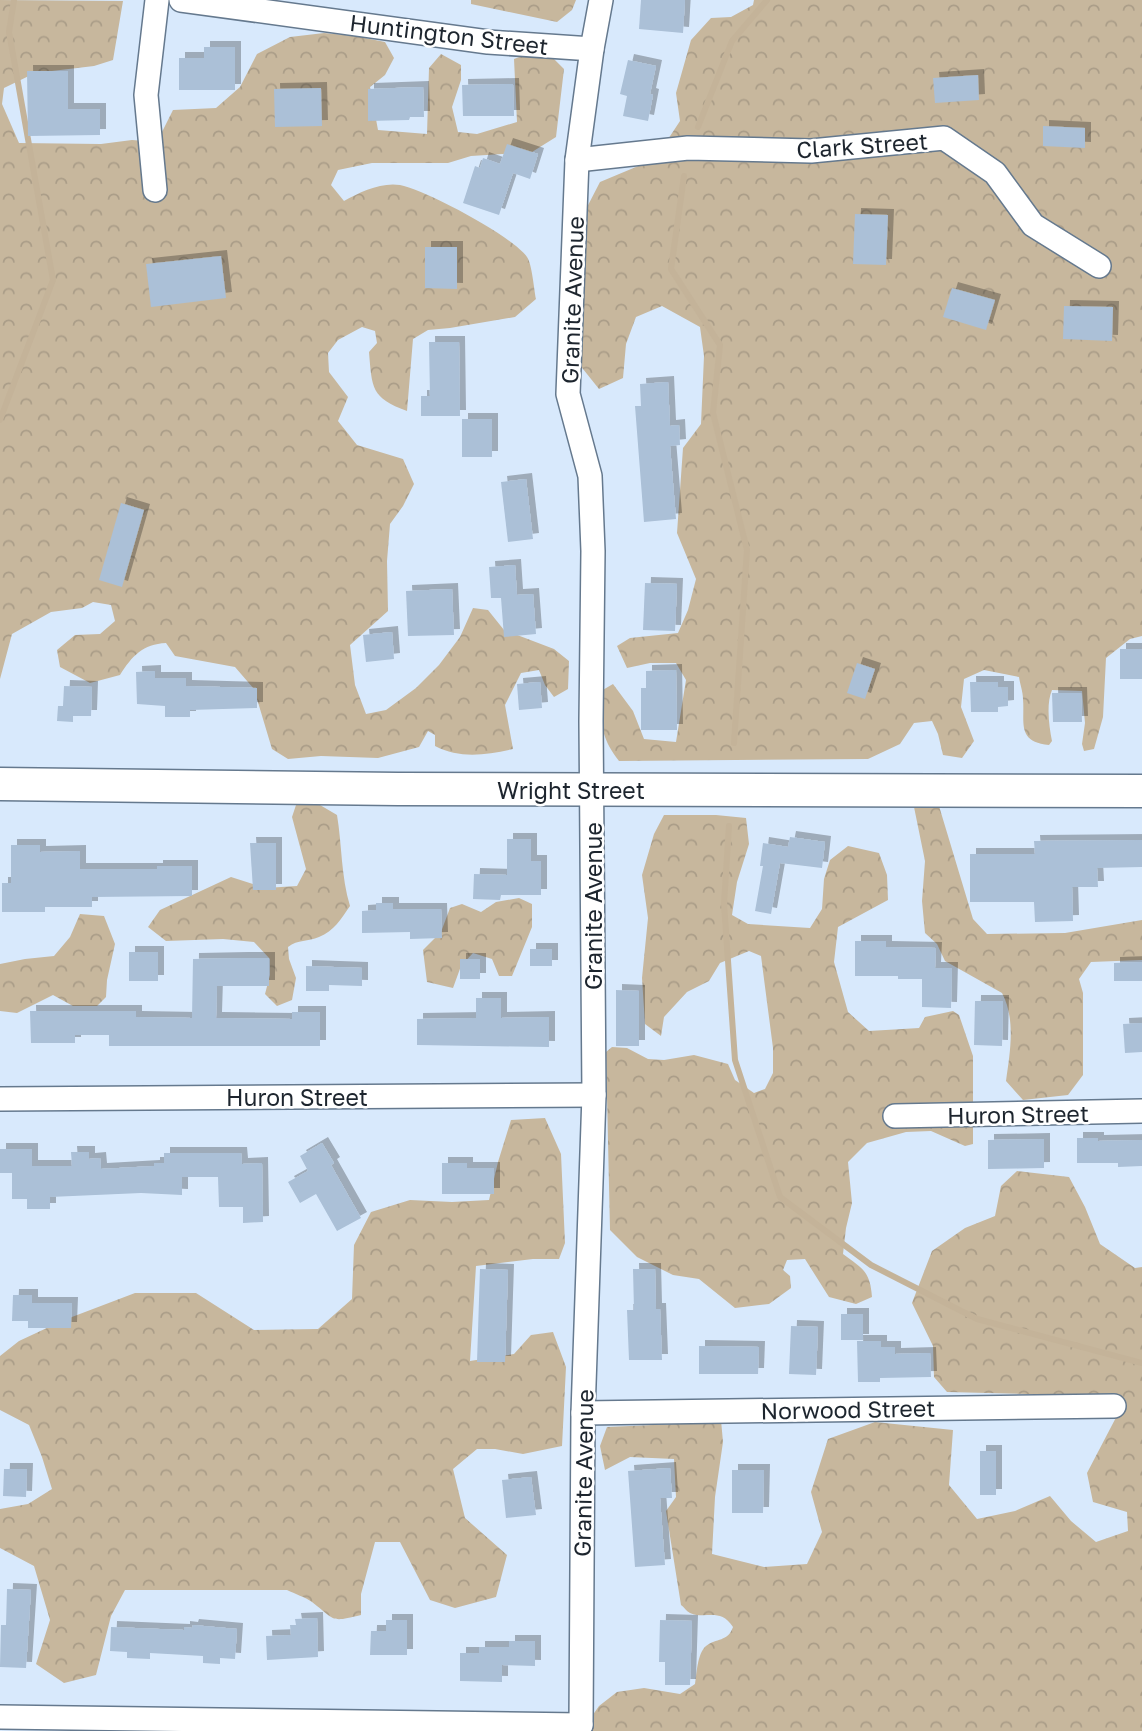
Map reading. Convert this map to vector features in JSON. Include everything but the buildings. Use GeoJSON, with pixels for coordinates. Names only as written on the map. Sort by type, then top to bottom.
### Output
{"type":"FeatureCollection","features":[{"type":"Feature","properties":{"kind":"main road","name":"Wright Street"},"geometry":{"type":"LineString","coordinates":[[0,784],[593,790],[1142,791]]}},
{"type":"Feature","properties":{"kind":"street"},"geometry":{"type":"LineString","coordinates":[[155,190],[146,95],[157,0]]}},
{"type":"Feature","properties":{"kind":"street","name":"Huntington Street"},"geometry":{"type":"LineString","coordinates":[[181,0],[488,42],[592,49]]}},
{"type":"Feature","properties":{"kind":"street","name":"Granite Avenue"},"geometry":{"type":"LineString","coordinates":[[579,1728],[583,1413],[594,1095],[591,721],[593,551],[590,476],[568,394],[577,160],[601,0]]}},
{"type":"Feature","properties":{"kind":"street","name":"Clark Street"},"geometry":{"type":"LineString","coordinates":[[577,160],[688,148],[811,151],[944,138],[995,173],[1033,225],[1099,266]]}},
{"type":"Feature","properties":{"kind":"street","name":"Huron Street"},"geometry":{"type":"LineString","coordinates":[[0,1099],[594,1095]]}},
{"type":"Feature","properties":{"kind":"street","name":"Huron Street"},"geometry":{"type":"LineString","coordinates":[[895,1116],[1142,1111]]}},
{"type":"Feature","properties":{"kind":"street","name":"Norwood Street"},"geometry":{"type":"LineString","coordinates":[[583,1413],[1114,1406]]}},
{"type":"Feature","properties":{"kind":"street"},"geometry":{"type":"LineString","coordinates":[[0,1717],[579,1728]]}},
{"type":"Feature","properties":{"kind":"green space"},"geometry":{"type":"Polygon","coordinates":[[[0,0],[123,1],[113,60],[94,66],[35,73],[4,88],[2,104],[19,143],[101,144],[132,140],[157,142],[173,110],[216,108],[240,87],[257,54],[290,37],[324,33],[385,42],[394,58],[385,75],[370,87],[378,130],[427,134],[429,68],[441,54],[461,65],[461,80],[452,107],[458,132],[477,134],[517,122],[514,59],[530,53],[551,56],[564,69],[556,137],[532,152],[471,156],[448,163],[372,163],[338,170],[331,185],[344,201],[378,186],[393,184],[412,188],[487,226],[519,248],[529,260],[536,299],[515,317],[428,330],[413,339],[407,411],[386,401],[373,383],[369,352],[377,343],[375,331],[362,327],[338,340],[328,353],[329,372],[348,397],[338,421],[357,445],[403,459],[414,484],[390,524],[387,561],[388,611],[350,645],[355,685],[366,714],[386,710],[416,688],[439,665],[460,637],[473,608],[488,610],[504,630],[554,649],[569,661],[568,689],[554,697],[539,670],[521,673],[505,705],[513,749],[483,754],[454,753],[435,746],[435,735],[428,731],[419,747],[378,758],[321,756],[288,759],[272,749],[254,689],[235,667],[175,656],[166,643],[139,652],[120,675],[90,683],[60,667],[57,650],[75,635],[100,634],[115,621],[111,605],[93,602],[82,608],[51,612],[12,634],[0,679],[0,0]]]}},
{"type":"Feature","properties":{"kind":"green space"},"geometry":{"type":"Polygon","coordinates":[[[471,0],[576,0],[572,10],[557,22],[471,4],[471,0]]]}},
{"type":"Feature","properties":{"kind":"green space"},"geometry":{"type":"Polygon","coordinates":[[[754,0],[1142,0],[1142,636],[1130,639],[1106,658],[1103,717],[1094,749],[1084,751],[1082,744],[1085,723],[1082,691],[1052,690],[1049,722],[1052,741],[1049,745],[1038,743],[1031,740],[1024,730],[1023,696],[1019,677],[984,670],[964,679],[961,707],[974,741],[962,758],[943,755],[932,721],[914,723],[900,744],[868,759],[619,761],[608,744],[601,720],[601,691],[613,684],[633,711],[644,739],[676,742],[686,680],[676,663],[650,663],[627,668],[617,646],[630,638],[678,633],[688,610],[696,579],[677,533],[683,448],[701,424],[704,356],[700,327],[662,306],[636,317],[626,344],[623,378],[599,389],[579,364],[585,211],[600,182],[655,159],[680,121],[676,93],[691,40],[711,18],[731,17],[753,5],[754,0]]]}},
{"type":"Feature","properties":{"kind":"green space"},"geometry":{"type":"Polygon","coordinates":[[[296,805],[320,805],[337,815],[350,906],[329,931],[288,947],[296,978],[292,1000],[277,1006],[265,994],[270,975],[270,959],[254,942],[223,939],[166,941],[148,927],[160,910],[231,877],[265,888],[297,886],[306,869],[292,817],[296,805]]]}},
{"type":"Feature","properties":{"kind":"green space"},"geometry":{"type":"Polygon","coordinates":[[[939,806],[973,919],[987,934],[1065,933],[1142,920],[1142,960],[1091,962],[1079,979],[1083,993],[1083,1075],[1068,1095],[1023,1100],[1006,1081],[1010,1025],[1002,993],[945,961],[937,944],[925,933],[922,901],[925,861],[914,807],[939,806]]]}},
{"type":"Feature","properties":{"kind":"green space"},"geometry":{"type":"Polygon","coordinates":[[[664,815],[746,818],[749,844],[737,882],[732,915],[748,924],[810,928],[822,909],[824,879],[830,860],[848,846],[879,853],[887,875],[888,900],[838,927],[834,962],[848,1012],[869,1031],[919,1028],[925,1017],[953,1011],[959,1015],[973,1056],[973,1144],[965,1146],[931,1131],[906,1132],[867,1143],[848,1162],[852,1203],[843,1254],[864,1271],[872,1297],[856,1304],[829,1297],[805,1259],[787,1260],[783,1270],[790,1276],[791,1288],[769,1304],[735,1308],[699,1279],[673,1275],[637,1257],[610,1230],[606,1052],[612,1047],[627,1048],[648,1059],[664,1060],[694,1055],[728,1064],[735,1080],[754,1093],[765,1089],[773,1073],[773,1048],[761,956],[749,951],[720,963],[709,981],[687,992],[664,1017],[661,1036],[645,1024],[642,978],[648,918],[642,875],[654,834],[664,815]]]}},
{"type":"Feature","properties":{"kind":"green space"},"geometry":{"type":"Polygon","coordinates":[[[519,898],[532,904],[532,927],[512,976],[499,976],[492,959],[473,953],[461,966],[453,988],[427,982],[423,950],[441,932],[450,908],[462,904],[481,912],[496,902],[519,898]]]}},
{"type":"Feature","properties":{"kind":"green space"},"geometry":{"type":"Polygon","coordinates":[[[80,914],[104,916],[115,944],[106,997],[97,1006],[73,1006],[53,995],[17,1013],[0,1011],[0,964],[54,956],[70,937],[80,914]]]}},
{"type":"Feature","properties":{"kind":"green space"},"geometry":{"type":"Polygon","coordinates":[[[545,1118],[561,1154],[565,1243],[559,1259],[533,1259],[476,1266],[470,1361],[514,1354],[531,1335],[553,1332],[566,1367],[562,1446],[523,1454],[477,1449],[453,1469],[465,1518],[507,1555],[496,1597],[455,1608],[430,1600],[400,1542],[375,1542],[361,1594],[361,1615],[334,1618],[309,1600],[287,1590],[125,1590],[111,1616],[96,1675],[64,1683],[36,1664],[50,1620],[34,1566],[0,1548],[0,1509],[28,1504],[52,1489],[29,1425],[0,1410],[0,1356],[19,1341],[64,1320],[135,1293],[196,1293],[254,1330],[318,1329],[352,1299],[354,1245],[371,1212],[410,1200],[489,1200],[511,1120],[545,1118]]]}},
{"type":"Feature","properties":{"kind":"green space"},"geometry":{"type":"Polygon","coordinates":[[[1017,1171],[1069,1177],[1100,1244],[1135,1268],[1142,1267],[1142,1731],[591,1731],[590,1719],[599,1706],[617,1692],[644,1688],[680,1694],[695,1684],[703,1649],[728,1635],[733,1627],[723,1617],[696,1615],[681,1605],[666,1511],[676,1497],[674,1459],[630,1457],[605,1470],[600,1446],[607,1427],[676,1424],[686,1416],[721,1420],[723,1442],[715,1497],[712,1554],[764,1567],[807,1564],[822,1532],[811,1492],[828,1439],[875,1422],[953,1430],[949,1485],[977,1519],[1015,1511],[1050,1496],[1071,1521],[1096,1542],[1128,1531],[1127,1512],[1093,1502],[1087,1473],[1122,1406],[1110,1396],[947,1392],[934,1377],[933,1346],[912,1303],[932,1251],[965,1228],[995,1216],[1001,1186],[1017,1171]]]}},
{"type":"Feature","properties":{"kind":"waterway"},"geometry":{"type":"LineString","coordinates":[[0,420],[53,280],[9,32],[14,0]]}},
{"type":"Feature","properties":{"kind":"waterway"},"geometry":{"type":"LineString","coordinates":[[698,127],[732,41],[767,0]]}},
{"type":"Feature","properties":{"kind":"waterway"},"geometry":{"type":"LineString","coordinates":[[684,176],[671,269],[720,345],[713,413],[747,550],[734,743]]}},
{"type":"Feature","properties":{"kind":"waterway"},"geometry":{"type":"LineString","coordinates":[[729,826],[724,904],[735,1060],[780,1197],[871,1265],[977,1319],[1142,1363]]}}]}
